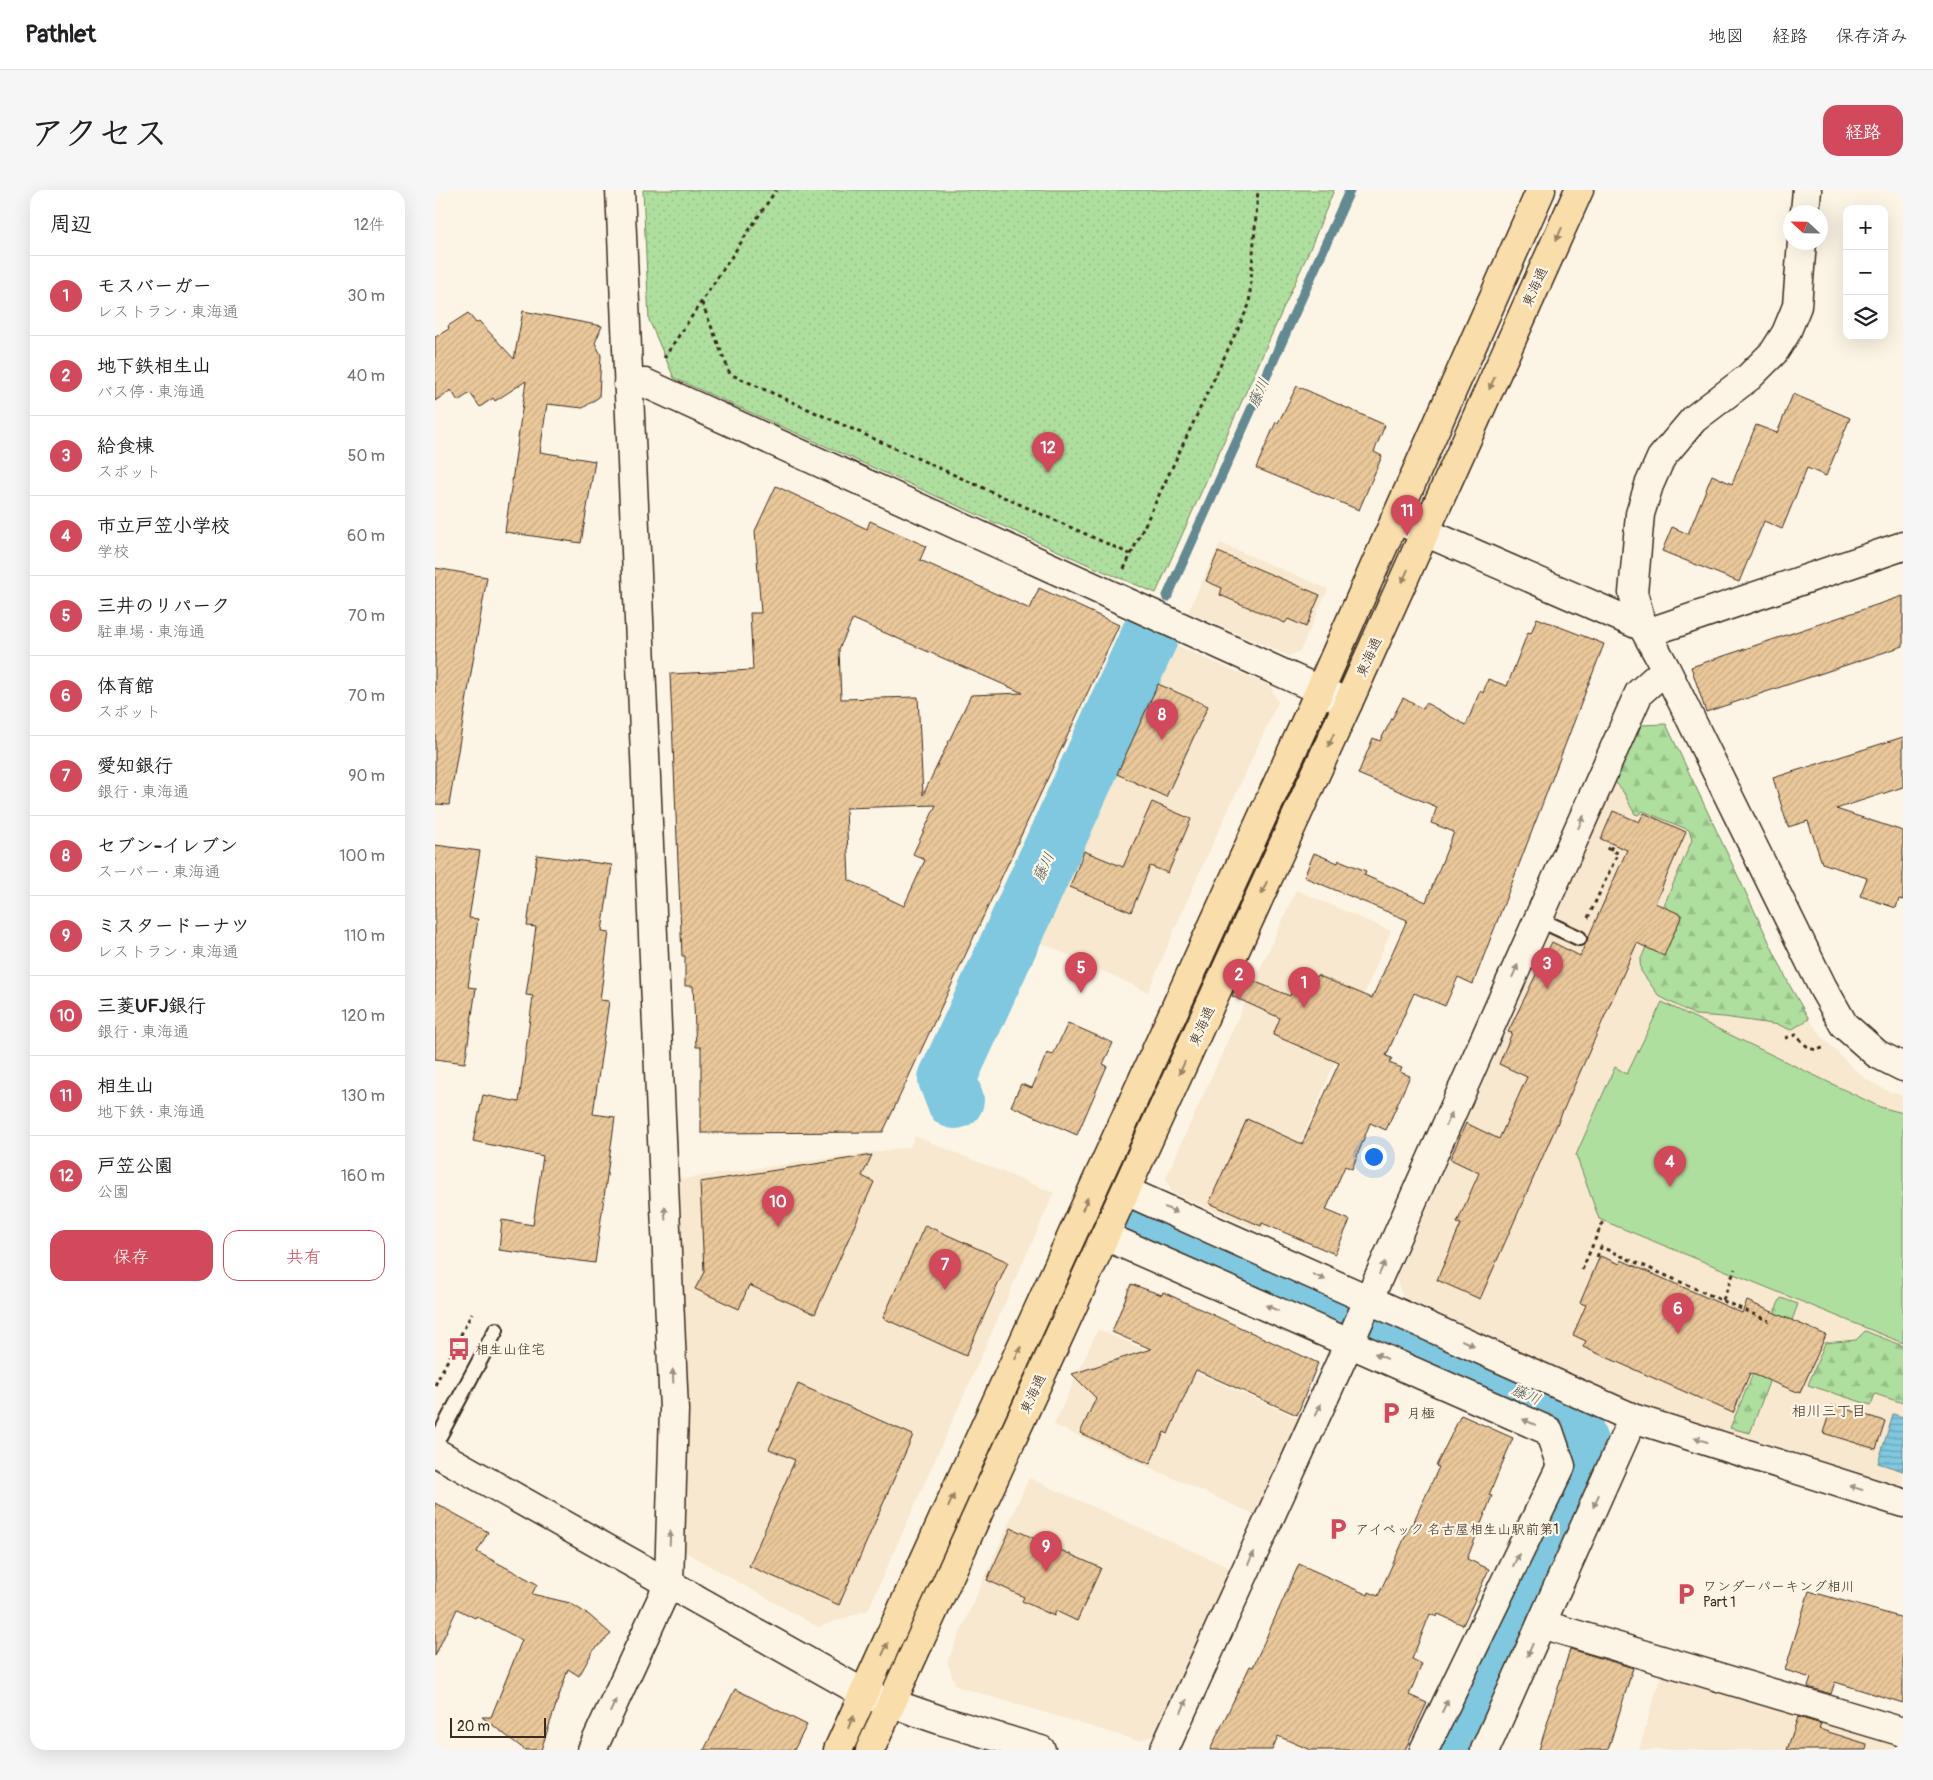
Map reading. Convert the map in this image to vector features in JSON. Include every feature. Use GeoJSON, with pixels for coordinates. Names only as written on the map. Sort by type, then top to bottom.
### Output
{"type":"FeatureCollection","features":[{"type":"Feature","properties":{"kind":"main road"},"geometry":{"type":"LineString","coordinates":[[838,1750],[1319,692],[1541,190]]}},
{"type":"Feature","properties":{"kind":"main road","name":"東海通"},"geometry":{"type":"LineString","coordinates":[[870,1750],[1127,1191],[1579,190]]}},
{"type":"Feature","properties":{"kind":"street"},"geometry":{"type":"LineString","coordinates":[[592,1750],[669,1583],[674,1410],[637,384],[620,190]]}},
{"type":"Feature","properties":{"kind":"street"},"geometry":{"type":"LineString","coordinates":[[1806,205],[1807,190]]}},
{"type":"Feature","properties":{"kind":"street"},"geometry":{"type":"LineString","coordinates":[[1801,250],[1797,306],[1786,334],[1774,352],[1749,377],[1694,419],[1661,458],[1649,485],[1640,514],[1633,593],[1645,630],[1823,988],[1844,1025],[1877,1054],[1903,1067]]}},
{"type":"Feature","properties":{"kind":"street"},"geometry":{"type":"LineString","coordinates":[[637,384],[1348,704]]}},
{"type":"Feature","properties":{"kind":"street"},"geometry":{"type":"LineString","coordinates":[[1395,520],[1645,630],[1903,546]]}},
{"type":"Feature","properties":{"kind":"street"},"geometry":{"type":"LineString","coordinates":[[1164,1750],[1359,1320],[1639,693],[1666,669]]}},
{"type":"Feature","properties":{"kind":"street"},"geometry":{"type":"LineString","coordinates":[[1127,1191],[1359,1320],[1549,1431],[1561,1466],[1424,1750]]}},
{"type":"Feature","properties":{"kind":"street"},"geometry":{"type":"LineString","coordinates":[[1105,1236],[1359,1320],[1633,1418],[1903,1503]]}},
{"type":"Feature","properties":{"kind":"street"},"geometry":{"type":"LineString","coordinates":[[1485,1750],[1633,1418]]}},
{"type":"Feature","properties":{"kind":"street"},"geometry":{"type":"LineString","coordinates":[[435,1452],[865,1694],[891,1704],[1041,1750]]}},
{"type":"Feature","properties":{"kind":"street"},"geometry":{"type":"LineString","coordinates":[[1541,1624],[1903,1732]]}},
{"type":"Feature","properties":{"kind":"lane"},"geometry":{"type":"LineString","coordinates":[[1538,919],[1579,938]]}},
{"type":"Feature","properties":{"kind":"lane"},"geometry":{"type":"LineString","coordinates":[[435,1444],[496,1330]]}},
{"type":"Feature","properties":{"kind":"path"},"geometry":{"type":"LineString","coordinates":[[637,384],[701,303],[776,190]]}},
{"type":"Feature","properties":{"kind":"path"},"geometry":{"type":"LineString","coordinates":[[1113,597],[1130,554],[1249,305],[1257,190]]}},
{"type":"Feature","properties":{"kind":"path"},"geometry":{"type":"LineString","coordinates":[[701,303],[730,374],[1130,554]]}},
{"type":"Feature","properties":{"kind":"path"},"geometry":{"type":"LineString","coordinates":[[1610,850],[1613,844]]}},
{"type":"Feature","properties":{"kind":"path"},"geometry":{"type":"LineString","coordinates":[[1579,938],[1618,853],[1601,846]]}},
{"type":"Feature","properties":{"kind":"path"},"geometry":{"type":"LineString","coordinates":[[1785,1038],[1796,1035],[1811,1049],[1817,1050],[1829,1044]]}},
{"type":"Feature","properties":{"kind":"path"},"geometry":{"type":"LineString","coordinates":[[1582,1270],[1603,1221]]}},
{"type":"Feature","properties":{"kind":"path"},"geometry":{"type":"LineString","coordinates":[[1597,1257],[1601,1247],[1769,1321]]}},
{"type":"Feature","properties":{"kind":"path"},"geometry":{"type":"LineString","coordinates":[[1723,1300],[1735,1269]]}},
{"type":"Feature","properties":{"kind":"path"},"geometry":{"type":"LineString","coordinates":[[435,1385],[472,1313]]}},
{"type":"Feature","properties":{"kind":"shaded area"},"geometry":{"type":"Polygon","coordinates":[[[1220,543],[1328,589],[1300,651],[1289,656],[1188,612],[1220,543]]]}},
{"type":"Feature","properties":{"kind":"shaded area"},"geometry":{"type":"Polygon","coordinates":[[[1171,644],[1270,686],[1278,702],[1192,889],[1148,992],[1038,941],[1171,644]]]}},
{"type":"Feature","properties":{"kind":"shaded area"},"geometry":{"type":"Polygon","coordinates":[[[1666,724],[1790,986],[1809,1019],[1823,1038],[1854,1069],[1869,1081],[1887,1091],[1903,1096],[1903,1486],[1634,1403],[1403,1297],[1396,1278],[1553,926],[1640,725],[1666,724]]]}},
{"type":"Feature","properties":{"kind":"shaded area"},"geometry":{"type":"Polygon","coordinates":[[[1296,890],[1391,931],[1262,1232],[1171,1192],[1166,1177],[1296,890]]]}},
{"type":"Feature","properties":{"kind":"shaded area"},"geometry":{"type":"Polygon","coordinates":[[[915,1136],[1054,1193],[868,1610],[818,1627],[687,1553],[678,1536],[674,1180],[910,1147],[915,1136]]]}},
{"type":"Feature","properties":{"kind":"shaded area"},"geometry":{"type":"Polygon","coordinates":[[[1098,1329],[1300,1419],[1256,1515],[1054,1425],[1098,1329]]]}},
{"type":"Feature","properties":{"kind":"shaded area"},"geometry":{"type":"Polygon","coordinates":[[[1029,1478],[1230,1568],[1154,1735],[1139,1741],[956,1686],[947,1662],[1029,1478]]]}},
{"type":"Feature","properties":{"kind":"shaded area"},"geometry":{"type":"Polygon","coordinates":[[[1661,1674],[1903,1745],[1903,1750],[1639,1750],[1661,1674]]]}},
{"type":"Feature","properties":{"kind":"green space"},"geometry":{"type":"Polygon","coordinates":[[[643,190],[1334,190],[1310,249],[1156,593],[1098,569],[674,378],[649,320],[643,190]]]}},
{"type":"Feature","properties":{"kind":"green space"},"geometry":{"type":"Polygon","coordinates":[[[1666,724],[1790,986],[1809,1019],[1791,1030],[1779,1025],[1695,1015],[1659,996],[1641,971],[1640,961],[1692,840],[1689,830],[1643,811],[1638,815],[1635,814],[1624,793],[1615,782],[1640,725],[1666,724]]]}},
{"type":"Feature","properties":{"kind":"green space"},"geometry":{"type":"Polygon","coordinates":[[[1662,1002],[1880,1107],[1903,1113],[1903,1343],[1599,1219],[1576,1155],[1615,1067],[1627,1074],[1662,1002]]]}},
{"type":"Feature","properties":{"kind":"green space"},"geometry":{"type":"Polygon","coordinates":[[[1781,1298],[1798,1304],[1750,1433],[1730,1428],[1776,1319],[1775,1310],[1781,1298]]]}},
{"type":"Feature","properties":{"kind":"green space"},"geometry":{"type":"Polygon","coordinates":[[[1865,1331],[1903,1346],[1903,1403],[1875,1394],[1871,1405],[1808,1385],[1825,1343],[1856,1340],[1865,1331]]]}},
{"type":"Feature","properties":{"kind":"water"},"geometry":{"type":"Polygon","coordinates":[[[1893,1414],[1903,1417],[1903,1471],[1878,1463],[1893,1414]]]}},
{"type":"Feature","properties":{"kind":"building"},"geometry":{"type":"Polygon","coordinates":[[[523,311],[602,326],[595,343],[601,355],[599,397],[583,408],[547,404],[540,452],[595,461],[581,543],[505,532],[526,381],[495,401],[493,398],[480,407],[470,393],[458,401],[451,390],[435,401],[435,337],[449,329],[448,326],[468,313],[476,323],[479,321],[514,359],[523,311]]]}},
{"type":"Feature","properties":{"kind":"building"},"geometry":{"type":"Polygon","coordinates":[[[1297,386],[1385,425],[1374,452],[1382,456],[1359,510],[1256,468],[1276,422],[1278,423],[1297,386]]]}},
{"type":"Feature","properties":{"kind":"building"},"geometry":{"type":"Polygon","coordinates":[[[1793,394],[1850,418],[1826,476],[1807,468],[1782,529],[1764,521],[1739,582],[1662,551],[1672,527],[1688,534],[1712,475],[1732,484],[1756,425],[1777,433],[1793,394]]]}},
{"type":"Feature","properties":{"kind":"building"},"geometry":{"type":"Polygon","coordinates":[[[776,486],[867,529],[870,521],[926,546],[920,560],[1030,609],[1039,588],[1119,625],[883,1132],[701,1133],[701,1047],[696,1047],[693,986],[685,986],[685,956],[682,956],[670,674],[753,670],[750,613],[761,613],[755,531],[776,486]],[[853,619],[839,649],[841,699],[918,697],[923,795],[971,695],[1023,693],[853,619]],[[936,805],[846,808],[849,880],[904,906],[925,860],[913,854],[936,805]]]}},
{"type":"Feature","properties":{"kind":"building"},"geometry":{"type":"Polygon","coordinates":[[[1218,552],[1320,595],[1306,627],[1288,619],[1285,623],[1220,595],[1222,588],[1206,581],[1218,552]]]}},
{"type":"Feature","properties":{"kind":"building"},"geometry":{"type":"Polygon","coordinates":[[[435,568],[487,577],[449,805],[435,804],[435,568]]]}},
{"type":"Feature","properties":{"kind":"building"},"geometry":{"type":"Polygon","coordinates":[[[1903,596],[1903,646],[1706,712],[1691,667],[1903,596]]]}},
{"type":"Feature","properties":{"kind":"building"},"geometry":{"type":"Polygon","coordinates":[[[1537,618],[1604,644],[1473,984],[1458,977],[1445,1006],[1414,993],[1386,1056],[1392,1058],[1389,1063],[1402,1068],[1400,1072],[1410,1076],[1386,1130],[1370,1123],[1352,1169],[1345,1166],[1326,1210],[1350,1220],[1335,1254],[1262,1223],[1261,1226],[1209,1203],[1247,1119],[1302,1144],[1339,1063],[1273,1035],[1280,1018],[1232,996],[1241,976],[1290,996],[1298,975],[1314,982],[1317,975],[1372,998],[1407,920],[1304,877],[1314,853],[1338,863],[1339,860],[1366,871],[1364,875],[1426,902],[1454,832],[1431,823],[1437,807],[1358,774],[1373,738],[1380,741],[1403,698],[1423,709],[1426,703],[1466,725],[1480,691],[1483,693],[1488,679],[1507,686],[1528,632],[1531,633],[1537,618]]]}},
{"type":"Feature","properties":{"kind":"building"},"geometry":{"type":"Polygon","coordinates":[[[1158,684],[1208,706],[1166,797],[1117,774],[1158,684]]]}},
{"type":"Feature","properties":{"kind":"building"},"geometry":{"type":"Polygon","coordinates":[[[1903,737],[1903,787],[1836,809],[1903,831],[1903,900],[1899,899],[1896,908],[1860,896],[1867,878],[1822,863],[1808,821],[1788,827],[1773,778],[1903,737]]]}},
{"type":"Feature","properties":{"kind":"building"},"geometry":{"type":"Polygon","coordinates":[[[1152,802],[1191,819],[1168,873],[1150,866],[1131,912],[1070,887],[1084,851],[1123,867],[1152,802]]]}},
{"type":"Feature","properties":{"kind":"building"},"geometry":{"type":"Polygon","coordinates":[[[1613,811],[1639,822],[1644,813],[1686,832],[1655,903],[1682,915],[1664,956],[1637,943],[1480,1299],[1437,1280],[1461,1224],[1457,1223],[1479,1173],[1450,1159],[1466,1123],[1499,1139],[1527,1077],[1499,1064],[1512,1033],[1508,1032],[1552,942],[1580,956],[1627,850],[1601,839],[1613,811]]]}},
{"type":"Feature","properties":{"kind":"building"},"geometry":{"type":"Polygon","coordinates":[[[435,845],[480,851],[469,918],[478,919],[468,987],[476,988],[465,1063],[435,1059],[435,845]]]}},
{"type":"Feature","properties":{"kind":"building"},"geometry":{"type":"Polygon","coordinates":[[[537,855],[612,865],[602,931],[609,932],[600,1000],[609,1001],[593,1114],[615,1117],[595,1263],[499,1250],[502,1220],[533,1225],[543,1156],[473,1141],[483,1095],[519,1102],[533,996],[526,995],[536,927],[527,926],[537,855]]]}},
{"type":"Feature","properties":{"kind":"building"},"geometry":{"type":"Polygon","coordinates":[[[1068,1023],[1113,1043],[1103,1064],[1107,1066],[1077,1135],[1011,1106],[1021,1084],[1032,1088],[1047,1053],[1053,1055],[1068,1023]]]}},
{"type":"Feature","properties":{"kind":"building"},"geometry":{"type":"Polygon","coordinates":[[[872,1155],[862,1176],[874,1182],[815,1314],[749,1285],[739,1309],[695,1289],[704,1272],[700,1182],[872,1155]]]}},
{"type":"Feature","properties":{"kind":"building"},"geometry":{"type":"Polygon","coordinates":[[[925,1225],[1008,1262],[966,1356],[883,1318],[925,1225]]]}},
{"type":"Feature","properties":{"kind":"building"},"geometry":{"type":"Polygon","coordinates":[[[1600,1256],[1620,1264],[1621,1260],[1742,1313],[1747,1301],[1826,1335],[1800,1393],[1750,1373],[1733,1413],[1583,1347],[1586,1341],[1573,1335],[1586,1305],[1580,1303],[1600,1256]]]}},
{"type":"Feature","properties":{"kind":"building"},"geometry":{"type":"Polygon","coordinates":[[[1131,1284],[1162,1295],[1163,1292],[1318,1363],[1297,1415],[1196,1370],[1168,1434],[1164,1432],[1150,1464],[1080,1433],[1096,1398],[1072,1374],[1151,1349],[1112,1332],[1131,1284]]]}},
{"type":"Feature","properties":{"kind":"building"},"geometry":{"type":"Polygon","coordinates":[[[798,1384],[913,1435],[839,1605],[749,1566],[795,1460],[769,1449],[798,1384]]]}},
{"type":"Feature","properties":{"kind":"building"},"geometry":{"type":"Polygon","coordinates":[[[1832,1405],[1885,1421],[1876,1449],[1823,1433],[1832,1405]]]}},
{"type":"Feature","properties":{"kind":"building"},"geometry":{"type":"Polygon","coordinates":[[[1461,1415],[1513,1438],[1489,1495],[1492,1496],[1467,1559],[1489,1569],[1463,1625],[1438,1614],[1437,1617],[1430,1614],[1412,1659],[1422,1664],[1409,1695],[1427,1703],[1405,1750],[1310,1750],[1278,1736],[1272,1750],[1210,1750],[1250,1666],[1253,1667],[1299,1564],[1368,1595],[1369,1592],[1378,1596],[1439,1467],[1436,1466],[1461,1415]]]}},
{"type":"Feature","properties":{"kind":"building"},"geometry":{"type":"Polygon","coordinates":[[[435,1503],[488,1532],[477,1552],[537,1584],[532,1594],[570,1603],[589,1615],[611,1634],[593,1651],[579,1676],[568,1669],[541,1750],[525,1750],[482,1717],[491,1717],[522,1640],[476,1616],[475,1618],[457,1609],[435,1656],[435,1503]]]}},
{"type":"Feature","properties":{"kind":"building"},"geometry":{"type":"Polygon","coordinates":[[[1011,1528],[1101,1568],[1077,1621],[1056,1611],[1054,1616],[1022,1601],[1024,1597],[987,1580],[1011,1528]]]}},
{"type":"Feature","properties":{"kind":"building"},"geometry":{"type":"Polygon","coordinates":[[[1809,1591],[1903,1618],[1903,1703],[1835,1682],[1831,1694],[1808,1687],[1811,1678],[1785,1670],[1809,1591]]]}},
{"type":"Feature","properties":{"kind":"building"},"geometry":{"type":"Polygon","coordinates":[[[1570,1649],[1633,1668],[1608,1750],[1539,1750],[1570,1649]]]}},
{"type":"Feature","properties":{"kind":"building"},"geometry":{"type":"Polygon","coordinates":[[[735,1689],[807,1725],[794,1750],[704,1750],[735,1689]]]}},
{"type":"Feature","properties":{"kind":"building"},"geometry":{"type":"Polygon","coordinates":[[[1798,1717],[1821,1724],[1819,1729],[1867,1744],[1866,1750],[1787,1750],[1798,1717]]]}},
{"type":"Feature","properties":{"kind":"waterway","name":"藤川"},"geometry":{"type":"LineString","coordinates":[[1167,597],[1350,190]]}},
{"type":"Feature","properties":{"kind":"waterway","name":"藤川"},"geometry":{"type":"LineString","coordinates":[[955,1100],[947,1079],[1150,635]]}},
{"type":"Feature","properties":{"kind":"waterway","name":"藤川"},"geometry":{"type":"LineString","coordinates":[[1148,1224],[1568,1414],[1588,1466],[1457,1750]]}},
{"type":"Feature","properties":{"kind":"place","name":"戸笠公園"},"geometry":{"type":"Point","coordinates":[1048,473]}},
{"type":"Feature","properties":{"kind":"place","name":"相生山"},"geometry":{"type":"Point","coordinates":[1407,536]}},
{"type":"Feature","properties":{"kind":"place","name":"セブン-イレブン"},"geometry":{"type":"Point","coordinates":[1162,740]}},
{"type":"Feature","properties":{"kind":"place","name":"給食棟"},"geometry":{"type":"Point","coordinates":[1547,989]}},
{"type":"Feature","properties":{"kind":"place","name":"三井のリパーク"},"geometry":{"type":"Point","coordinates":[1081,993]}},
{"type":"Feature","properties":{"kind":"place","name":"地下鉄相生山"},"geometry":{"type":"Point","coordinates":[1239,1000]}},
{"type":"Feature","properties":{"kind":"place","name":"モスバーガー"},"geometry":{"type":"Point","coordinates":[1304,1008]}},
{"type":"Feature","properties":{"kind":"place","name":"市立戸笠小学校"},"geometry":{"type":"Point","coordinates":[1670,1187]}},
{"type":"Feature","properties":{"kind":"place","name":"三菱UFJ銀行"},"geometry":{"type":"Point","coordinates":[778,1227]}},
{"type":"Feature","properties":{"kind":"place","name":"愛知銀行"},"geometry":{"type":"Point","coordinates":[945,1290]}},
{"type":"Feature","properties":{"kind":"place","name":"体育館"},"geometry":{"type":"Point","coordinates":[1678,1334]}},
{"type":"Feature","properties":{"kind":"place","name":"相生山住宅"},"geometry":{"type":"Point","coordinates":[459,1349]}},
{"type":"Feature","properties":{"kind":"place","name":"月極"},"geometry":{"type":"Point","coordinates":[1391,1413]}},
{"type":"Feature","properties":{"kind":"place","name":"アイペック 名古屋相生山駅前第1"},"geometry":{"type":"Point","coordinates":[1338,1529]}},
{"type":"Feature","properties":{"kind":"place","name":"ミスタードーナツ"},"geometry":{"type":"Point","coordinates":[1046,1572]}},
{"type":"Feature","properties":{"kind":"place","name":"ワンダーパーキング相川 Part 1"},"geometry":{"type":"Point","coordinates":[1686,1594]}},
{"type":"Feature","properties":{"kind":"district","name":"相川三丁目"},"geometry":{"type":"Point","coordinates":[1829,1411]}}]}
